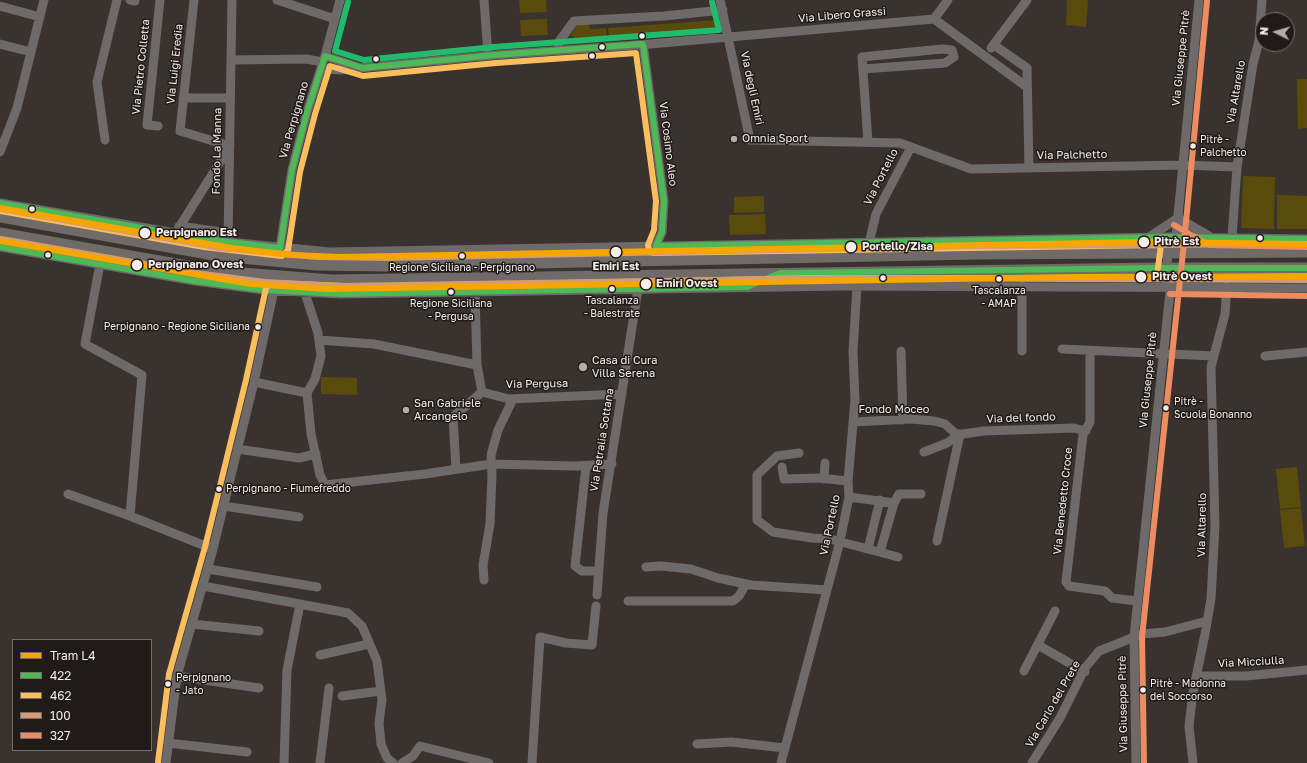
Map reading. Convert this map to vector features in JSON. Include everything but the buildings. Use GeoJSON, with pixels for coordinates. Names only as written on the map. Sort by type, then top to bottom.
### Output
{"type":"FeatureCollection","features":[{"type":"Feature","properties":{"kind":"main road"},"geometry":{"type":"LineString","coordinates":[[0,217],[219,256],[317,265],[401,266],[974,254],[1307,252]]}},
{"type":"Feature","properties":{"kind":"main road"},"geometry":{"type":"LineString","coordinates":[[0,233],[216,271],[314,280],[1158,268],[1307,268]]}},
{"type":"Feature","properties":{"kind":"main road"},"geometry":{"type":"LineString","coordinates":[[927,242],[974,254]]}},
{"type":"Feature","properties":{"kind":"main road"},"geometry":{"type":"LineString","coordinates":[[747,287],[780,273]]}},
{"type":"Feature","properties":{"kind":"street"},"geometry":{"type":"LineString","coordinates":[[0,152],[17,108],[44,0]]}},
{"type":"Feature","properties":{"kind":"street"},"geometry":{"type":"LineString","coordinates":[[105,140],[97,82],[117,0]]}},
{"type":"Feature","properties":{"kind":"street","name":"Via Pietro Colletta"},"geometry":{"type":"LineString","coordinates":[[158,126],[146,125],[160,0]]}},
{"type":"Feature","properties":{"kind":"street","name":"Via Luigi Eredia"},"geometry":{"type":"LineString","coordinates":[[194,0],[180,131],[230,146]]}},
{"type":"Feature","properties":{"kind":"street","name":"Fondo La Manna"},"geometry":{"type":"LineString","coordinates":[[228,238],[232,0]]}},
{"type":"Feature","properties":{"kind":"street"},"geometry":{"type":"LineString","coordinates":[[277,0],[335,19]]}},
{"type":"Feature","properties":{"kind":"street","name":"Via Perpignano"},"geometry":{"type":"LineString","coordinates":[[280,248],[292,170],[306,112],[323,62],[340,0]]}},
{"type":"Feature","properties":{"kind":"street"},"geometry":{"type":"LineString","coordinates":[[484,0],[488,55]]}},
{"type":"Feature","properties":{"kind":"street","name":"Via degli Emiri"},"geometry":{"type":"LineString","coordinates":[[720,0],[750,140],[900,143],[911,147]]}},
{"type":"Feature","properties":{"kind":"street"},"geometry":{"type":"LineString","coordinates":[[948,0],[934,19],[1027,87]]}},
{"type":"Feature","properties":{"kind":"street"},"geometry":{"type":"LineString","coordinates":[[985,56],[1027,0]]}},
{"type":"Feature","properties":{"kind":"street","name":"Via Giuseppe Pitrè"},"geometry":{"type":"LineString","coordinates":[[1136,763],[1134,637],[1170,286],[1169,273],[1172,242],[1178,218],[1199,0]]}},
{"type":"Feature","properties":{"kind":"street","name":"Via Altarello"},"geometry":{"type":"LineString","coordinates":[[1232,237],[1237,166],[1253,64],[1259,41],[1262,0]]}},
{"type":"Feature","properties":{"kind":"street"},"geometry":{"type":"LineString","coordinates":[[0,6],[40,16]]}},
{"type":"Feature","properties":{"kind":"street"},"geometry":{"type":"LineString","coordinates":[[559,50],[558,43],[574,21],[664,16],[723,10]]}},
{"type":"Feature","properties":{"kind":"street","name":"Via Libero Grassi"},"geometry":{"type":"LineString","coordinates":[[323,62],[339,70],[488,55],[643,44],[934,19]]}},
{"type":"Feature","properties":{"kind":"street"},"geometry":{"type":"LineString","coordinates":[[0,44],[31,52]]}},
{"type":"Feature","properties":{"kind":"street","name":"Via Cosimo Aleo"},"geometry":{"type":"LineString","coordinates":[[643,44],[664,201],[662,232],[656,246]]}},
{"type":"Feature","properties":{"kind":"street"},"geometry":{"type":"LineString","coordinates":[[994,45],[1027,68],[1029,168]]}},
{"type":"Feature","properties":{"kind":"street"},"geometry":{"type":"LineString","coordinates":[[863,69],[945,62],[954,57],[952,50],[942,50],[862,57],[868,142]]}},
{"type":"Feature","properties":{"kind":"street"},"geometry":{"type":"LineString","coordinates":[[231,60],[306,59],[363,68]]}},
{"type":"Feature","properties":{"kind":"street"},"geometry":{"type":"LineString","coordinates":[[183,98],[230,98]]}},
{"type":"Feature","properties":{"kind":"street"},"geometry":{"type":"LineString","coordinates":[[177,230],[230,146]]}},
{"type":"Feature","properties":{"kind":"street","name":"Via Palchetto"},"geometry":{"type":"LineString","coordinates":[[911,147],[971,169],[1182,165],[1237,166]]}},
{"type":"Feature","properties":{"kind":"street","name":"Via Portello"},"geometry":{"type":"LineString","coordinates":[[869,243],[876,214],[911,147]]}},
{"type":"Feature","properties":{"kind":"street"},"geometry":{"type":"LineString","coordinates":[[0,202],[228,238],[280,248],[361,253],[1148,237],[1172,242],[1210,237],[1307,239]]}},
{"type":"Feature","properties":{"kind":"street"},"geometry":{"type":"LineString","coordinates":[[1148,237],[1178,218],[1210,237]]}},
{"type":"Feature","properties":{"kind":"street"},"geometry":{"type":"LineString","coordinates":[[0,247],[195,281],[305,293],[370,294],[857,286],[1227,286],[1307,288]]}},
{"type":"Feature","properties":{"kind":"street"},"geometry":{"type":"LineString","coordinates":[[100,264],[85,344],[142,375],[130,516]]}},
{"type":"Feature","properties":{"kind":"street"},"geometry":{"type":"LineString","coordinates":[[1155,286],[1165,280],[1169,273]]}},
{"type":"Feature","properties":{"kind":"street","name":"Via Portello"},"geometry":{"type":"LineString","coordinates":[[780,763],[840,541],[849,497],[846,480],[855,400],[853,351],[857,286]]}},
{"type":"Feature","properties":{"kind":"street"},"geometry":{"type":"LineString","coordinates":[[1022,286],[1022,351]]}},
{"type":"Feature","properties":{"kind":"street","name":"Via Altarello"},"geometry":{"type":"LineString","coordinates":[[1193,763],[1189,726],[1211,598],[1215,526],[1211,390],[1213,356],[1225,314],[1227,286]]}},
{"type":"Feature","properties":{"kind":"street","name":"Via Petralia Sottana"},"geometry":{"type":"LineString","coordinates":[[597,595],[603,513],[612,464],[618,410],[622,394],[638,289]]}},
{"type":"Feature","properties":{"kind":"street"},"geometry":{"type":"LineString","coordinates":[[166,763],[177,676],[213,549],[254,382],[274,290]]}},
{"type":"Feature","properties":{"kind":"street"},"geometry":{"type":"LineString","coordinates":[[456,469],[453,417],[482,392],[477,365],[475,292]]}},
{"type":"Feature","properties":{"kind":"street"},"geometry":{"type":"LineString","coordinates":[[305,293],[319,340],[321,356],[315,379],[306,393],[320,475],[325,485],[425,474],[491,464],[586,466],[612,464]]}},
{"type":"Feature","properties":{"kind":"street"},"geometry":{"type":"LineString","coordinates":[[319,340],[374,344],[477,365]]}},
{"type":"Feature","properties":{"kind":"street"},"geometry":{"type":"LineString","coordinates":[[1062,349],[1213,356]]}},
{"type":"Feature","properties":{"kind":"street"},"geometry":{"type":"LineString","coordinates":[[901,351],[903,420]]}},
{"type":"Feature","properties":{"kind":"street","name":"Via Benedetto Croce"},"geometry":{"type":"LineString","coordinates":[[1090,351],[1090,422],[1083,434],[1067,584],[1069,586],[1105,591],[1112,598],[1137,601]]}},
{"type":"Feature","properties":{"kind":"street"},"geometry":{"type":"LineString","coordinates":[[1264,356],[1307,352]]}},
{"type":"Feature","properties":{"kind":"street"},"geometry":{"type":"LineString","coordinates":[[254,382],[306,393]]}},
{"type":"Feature","properties":{"kind":"street","name":"Via Pergusa"},"geometry":{"type":"LineString","coordinates":[[482,392],[513,399],[622,394]]}},
{"type":"Feature","properties":{"kind":"street"},"geometry":{"type":"LineString","coordinates":[[484,580],[483,565],[490,524],[490,455],[498,430],[513,399]]}},
{"type":"Feature","properties":{"kind":"street","name":"Fondo Moceo"},"geometry":{"type":"LineString","coordinates":[[853,422],[903,420],[934,421],[945,424],[958,434]]}},
{"type":"Feature","properties":{"kind":"street","name":"Via del fondo"},"geometry":{"type":"LineString","coordinates":[[958,434],[990,431],[1074,428],[1086,431]]}},
{"type":"Feature","properties":{"kind":"street"},"geometry":{"type":"LineString","coordinates":[[924,452],[954,440],[958,434]]}},
{"type":"Feature","properties":{"kind":"street"},"geometry":{"type":"LineString","coordinates":[[937,541],[958,434]]}},
{"type":"Feature","properties":{"kind":"street"},"geometry":{"type":"LineString","coordinates":[[237,450],[299,458],[316,454]]}},
{"type":"Feature","properties":{"kind":"street"},"geometry":{"type":"LineString","coordinates":[[799,453],[777,456],[758,475],[757,520],[773,532],[840,541],[898,557]]}},
{"type":"Feature","properties":{"kind":"street"},"geometry":{"type":"LineString","coordinates":[[824,478],[825,463]]}},
{"type":"Feature","properties":{"kind":"street"},"geometry":{"type":"LineString","coordinates":[[586,466],[575,566],[582,570],[599,571]]}},
{"type":"Feature","properties":{"kind":"street"},"geometry":{"type":"LineString","coordinates":[[782,467],[784,479],[824,478],[846,480]]}},
{"type":"Feature","properties":{"kind":"street"},"geometry":{"type":"LineString","coordinates":[[68,494],[130,516],[213,549]]}},
{"type":"Feature","properties":{"kind":"street"},"geometry":{"type":"LineString","coordinates":[[880,552],[894,503],[899,494],[921,494]]}},
{"type":"Feature","properties":{"kind":"street"},"geometry":{"type":"LineString","coordinates":[[849,497],[894,503]]}},
{"type":"Feature","properties":{"kind":"street"},"geometry":{"type":"LineString","coordinates":[[868,549],[880,500]]}},
{"type":"Feature","properties":{"kind":"street"},"geometry":{"type":"LineString","coordinates":[[223,506],[299,517]]}},
{"type":"Feature","properties":{"kind":"street"},"geometry":{"type":"LineString","coordinates":[[646,567],[661,566],[691,569],[718,578],[746,584],[827,590]]}},
{"type":"Feature","properties":{"kind":"street"},"geometry":{"type":"LineString","coordinates":[[208,568],[317,587]]}},
{"type":"Feature","properties":{"kind":"street"},"geometry":{"type":"LineString","coordinates":[[628,601],[733,601],[739,596],[746,584]]}},
{"type":"Feature","properties":{"kind":"street"},"geometry":{"type":"LineString","coordinates":[[203,586],[348,613],[362,626],[377,661],[382,700],[379,723],[381,744],[387,758],[393,763]]}},
{"type":"Feature","properties":{"kind":"street"},"geometry":{"type":"LineString","coordinates":[[284,763],[287,670],[300,604]]}},
{"type":"Feature","properties":{"kind":"street"},"geometry":{"type":"LineString","coordinates":[[532,763],[540,637],[566,643],[592,645],[596,606]]}},
{"type":"Feature","properties":{"kind":"street"},"geometry":{"type":"LineString","coordinates":[[1024,671],[1055,611]]}},
{"type":"Feature","properties":{"kind":"street","name":"Via Carlo del Prete"},"geometry":{"type":"LineString","coordinates":[[1032,763],[1060,718],[1085,672],[1100,651],[1142,634],[1165,632],[1207,621]]}},
{"type":"Feature","properties":{"kind":"street"},"geometry":{"type":"LineString","coordinates":[[192,624],[259,631]]}},
{"type":"Feature","properties":{"kind":"street"},"geometry":{"type":"LineString","coordinates":[[320,656],[369,644]]}},
{"type":"Feature","properties":{"kind":"street"},"geometry":{"type":"LineString","coordinates":[[1038,645],[1085,672]]}},
{"type":"Feature","properties":{"kind":"street","name":"Via Micciulla"},"geometry":{"type":"LineString","coordinates":[[1197,676],[1238,676],[1307,670]]}},
{"type":"Feature","properties":{"kind":"street"},"geometry":{"type":"LineString","coordinates":[[177,676],[258,688]]}},
{"type":"Feature","properties":{"kind":"street"},"geometry":{"type":"LineString","coordinates":[[320,763],[329,688]]}},
{"type":"Feature","properties":{"kind":"street"},"geometry":{"type":"LineString","coordinates":[[342,696],[381,691]]}},
{"type":"Feature","properties":{"kind":"street"},"geometry":{"type":"LineString","coordinates":[[697,744],[731,742],[785,748]]}},
{"type":"Feature","properties":{"kind":"street"},"geometry":{"type":"LineString","coordinates":[[168,743],[247,752]]}},
{"type":"Feature","properties":{"kind":"street"},"geometry":{"type":"LineString","coordinates":[[402,763],[413,756],[420,746],[489,763]]}},
{"type":"Feature","properties":{"kind":"shaded area"},"geometry":{"type":"Polygon","coordinates":[[[519,0],[546,0],[547,12],[520,13],[519,0]]]}},
{"type":"Feature","properties":{"kind":"shaded area"},"geometry":{"type":"Polygon","coordinates":[[[1067,0],[1088,0],[1086,27],[1066,25],[1067,0]]]}},
{"type":"Feature","properties":{"kind":"shaded area"},"geometry":{"type":"Polygon","coordinates":[[[547,19],[548,35],[521,36],[520,20],[547,19]]]}},
{"type":"Feature","properties":{"kind":"shaded area"},"geometry":{"type":"Polygon","coordinates":[[[717,20],[718,27],[609,36],[608,28],[717,20]]]}},
{"type":"Feature","properties":{"kind":"shaded area"},"geometry":{"type":"Polygon","coordinates":[[[589,24],[590,29],[606,28],[607,36],[574,38],[574,36],[570,36],[577,25],[589,24]]]}},
{"type":"Feature","properties":{"kind":"shaded area"},"geometry":{"type":"Polygon","coordinates":[[[1297,79],[1307,79],[1307,128],[1298,129],[1297,79]]]}},
{"type":"Feature","properties":{"kind":"shaded area"},"geometry":{"type":"Polygon","coordinates":[[[1243,176],[1275,177],[1274,229],[1241,228],[1243,176]]]}},
{"type":"Feature","properties":{"kind":"shaded area"},"geometry":{"type":"Polygon","coordinates":[[[1277,195],[1307,196],[1307,229],[1277,229],[1277,195]]]}},
{"type":"Feature","properties":{"kind":"shaded area"},"geometry":{"type":"Polygon","coordinates":[[[764,196],[764,212],[734,213],[734,197],[764,196]]]}},
{"type":"Feature","properties":{"kind":"shaded area"},"geometry":{"type":"Polygon","coordinates":[[[765,214],[766,234],[730,235],[729,215],[765,214]]]}},
{"type":"Feature","properties":{"kind":"shaded area"},"geometry":{"type":"Polygon","coordinates":[[[321,377],[357,378],[357,395],[321,394],[321,377]]]}},
{"type":"Feature","properties":{"kind":"shaded area"},"geometry":{"type":"Polygon","coordinates":[[[1297,467],[1301,507],[1280,509],[1276,469],[1297,467]]]}},
{"type":"Feature","properties":{"kind":"shaded area"},"geometry":{"type":"Polygon","coordinates":[[[1301,508],[1305,546],[1284,548],[1280,510],[1301,508]]]}},
{"type":"Feature","properties":{"kind":"tram line","name":"L4"},"geometry":{"type":"LineString","coordinates":[[0,208],[232,248],[291,255],[341,257],[1144,242],[1307,244]]}},
{"type":"Feature","properties":{"kind":"tram line","name":"L4"},"geometry":{"type":"LineString","coordinates":[[0,241],[251,284],[327,289],[1073,277],[1307,276]]}},
{"type":"Feature","properties":{"kind":"transit line","name":"327"},"geometry":{"type":"LineString","coordinates":[[1144,763],[1142,637],[1184,243],[1207,1]]}},
{"type":"Feature","properties":{"kind":"transit line"},"geometry":{"type":"LineString","coordinates":[[348,2],[335,51],[364,60],[494,47],[719,30],[712,2]]}},
{"type":"Feature","properties":{"kind":"transit line","name":"422"},"geometry":{"type":"LineString","coordinates":[[0,203],[205,239],[280,248],[292,170],[307,112],[325,56],[363,68],[495,55],[643,44],[664,201],[662,232],[656,246],[1167,237],[1307,239]]}},
{"type":"Feature","properties":{"kind":"transit line","name":"462"},"geometry":{"type":"LineString","coordinates":[[0,211],[204,247],[282,256],[288,250],[300,172],[315,114],[330,66],[363,76],[496,63],[636,53],[656,201],[654,230],[648,245],[649,250],[653,253],[1161,245],[1157,275],[1153,278],[816,278],[370,287],[271,283],[266,288],[246,380],[205,547],[169,674],[158,762]]}},
{"type":"Feature","properties":{"kind":"transit line","name":"100"},"geometry":{"type":"LineString","coordinates":[[1,209],[220,248],[317,257],[386,258],[974,246],[1307,244]]}},
{"type":"Feature","properties":{"kind":"transit line","name":"327"},"geometry":{"type":"LineString","coordinates":[[1174,225],[1209,245],[1307,247]]}},
{"type":"Feature","properties":{"kind":"transit line","name":"100"},"geometry":{"type":"LineString","coordinates":[[1,239],[196,273],[265,282],[341,286],[842,278],[1307,280]]}},
{"type":"Feature","properties":{"kind":"transit line","name":"422"},"geometry":{"type":"LineString","coordinates":[[0,247],[195,281],[264,290],[341,294],[747,287],[780,273],[1157,268],[1307,268]]}},
{"type":"Feature","properties":{"kind":"transit line","name":"327"},"geometry":{"type":"LineString","coordinates":[[1170,294],[1307,296]]}},
{"type":"Feature","properties":{"kind":"place","name":"Omnia Sport"},"geometry":{"type":"Point","coordinates":[734,139]}},
{"type":"Feature","properties":{"kind":"place","name":"Pitrè - Palchetto"},"geometry":{"type":"Point","coordinates":[1193,146]}},
{"type":"Feature","properties":{"kind":"place","name":"Perpignano Est"},"geometry":{"type":"Point","coordinates":[145,233]}},
{"type":"Feature","properties":{"kind":"place","name":"Pitrè Est"},"geometry":{"type":"Point","coordinates":[1144,242]}},
{"type":"Feature","properties":{"kind":"place","name":"Portello/Zisa"},"geometry":{"type":"Point","coordinates":[851,247]}},
{"type":"Feature","properties":{"kind":"place","name":"Emiri Est"},"geometry":{"type":"Point","coordinates":[616,252]}},
{"type":"Feature","properties":{"kind":"place","name":"Regione Siciliana - Perpignano"},"geometry":{"type":"Point","coordinates":[462,256]}},
{"type":"Feature","properties":{"kind":"place","name":"Perpignano Ovest"},"geometry":{"type":"Point","coordinates":[137,265]}},
{"type":"Feature","properties":{"kind":"place","name":"Pitrè Ovest"},"geometry":{"type":"Point","coordinates":[1141,277]}},
{"type":"Feature","properties":{"kind":"place","name":"Tascalanza - AMAP"},"geometry":{"type":"Point","coordinates":[999,279]}},
{"type":"Feature","properties":{"kind":"place","name":"Emiri Ovest"},"geometry":{"type":"Point","coordinates":[646,284]}},
{"type":"Feature","properties":{"kind":"place","name":"Tascalanza - Balestrate"},"geometry":{"type":"Point","coordinates":[612,289]}},
{"type":"Feature","properties":{"kind":"place","name":"Regione Siciliana - Pergusa"},"geometry":{"type":"Point","coordinates":[451,292]}},
{"type":"Feature","properties":{"kind":"place","name":"Perpignano - Regione Siciliana"},"geometry":{"type":"Point","coordinates":[258,327]}},
{"type":"Feature","properties":{"kind":"place","name":"Casa di Cura Villa Serena"},"geometry":{"type":"Point","coordinates":[583,367]}},
{"type":"Feature","properties":{"kind":"place","name":"Pitrè - Scuola Bonanno"},"geometry":{"type":"Point","coordinates":[1166,408]}},
{"type":"Feature","properties":{"kind":"place","name":"San Gabriele Arcangelo"},"geometry":{"type":"Point","coordinates":[406,410]}},
{"type":"Feature","properties":{"kind":"place","name":"Perpignano - Fiumefreddo"},"geometry":{"type":"Point","coordinates":[219,489]}},
{"type":"Feature","properties":{"kind":"place","name":"Perpignano - Jato"},"geometry":{"type":"Point","coordinates":[168,684]}},
{"type":"Feature","properties":{"kind":"place","name":"Pitrè - Madonna del Soccorso"},"geometry":{"type":"Point","coordinates":[1143,690]}}]}
